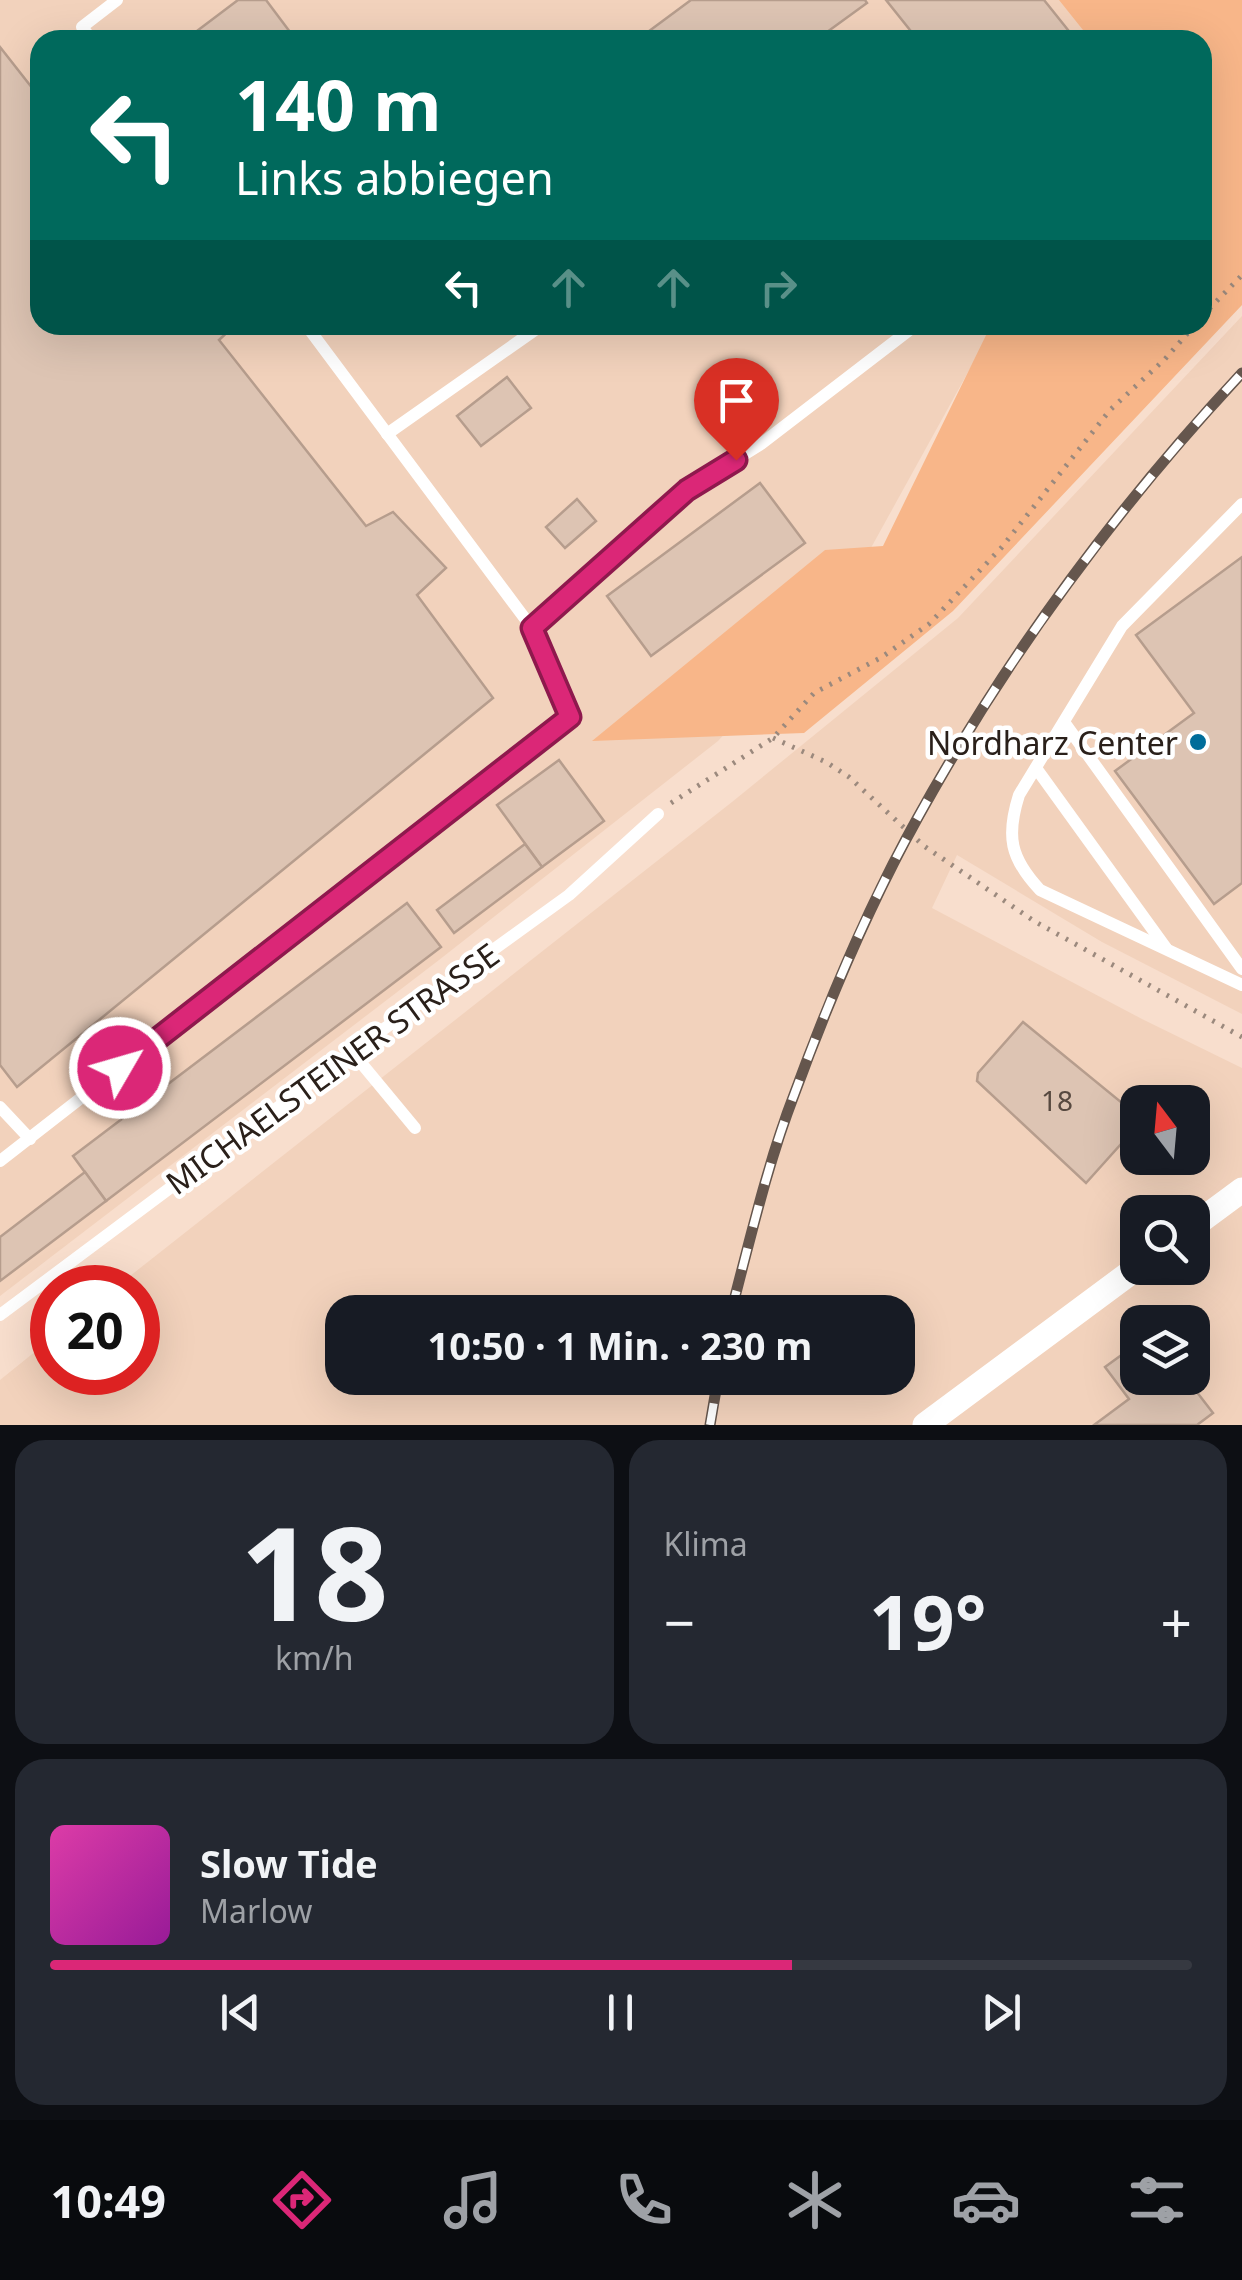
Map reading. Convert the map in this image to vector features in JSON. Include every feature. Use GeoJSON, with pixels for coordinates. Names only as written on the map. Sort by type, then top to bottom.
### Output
{"type":"FeatureCollection","features":[{"type":"Feature","properties":{"kind":"street"},"geometry":{"type":"LineString","coordinates":[[1210,1213],[1242,1190]]}},
{"type":"Feature","properties":{"kind":"street"},"geometry":{"type":"LineString","coordinates":[[925,1425],[1120,1281]]}},
{"type":"Feature","properties":{"kind":"lane"},"geometry":{"type":"LineString","coordinates":[[84,30],[82,27],[117,0]]}},
{"type":"Feature","properties":{"kind":"lane"},"geometry":{"type":"LineString","coordinates":[[0,1161],[570,717],[532,628],[313,335]]}},
{"type":"Feature","properties":{"kind":"lane"},"geometry":{"type":"LineString","coordinates":[[387,434],[528,335]]}},
{"type":"Feature","properties":{"kind":"lane"},"geometry":{"type":"LineString","coordinates":[[532,628],[687,490],[760,444],[903,335]]}},
{"type":"Feature","properties":{"kind":"lane"},"geometry":{"type":"LineString","coordinates":[[1242,504],[1122,626],[1019,795],[1010,836],[1024,874],[1040,890],[1242,985]]}},
{"type":"Feature","properties":{"kind":"lane"},"geometry":{"type":"LineString","coordinates":[[1064,722],[1242,969]]}},
{"type":"Feature","properties":{"kind":"lane"},"geometry":{"type":"LineString","coordinates":[[1036,768],[1166,950]]}},
{"type":"Feature","properties":{"kind":"lane","name":"MICHAELSTEINER STRASSE"},"geometry":{"type":"LineString","coordinates":[[0,1314],[569,895],[658,814]]}},
{"type":"Feature","properties":{"kind":"lane"},"geometry":{"type":"LineString","coordinates":[[352,1052],[415,1128]]}},
{"type":"Feature","properties":{"kind":"lane"},"geometry":{"type":"LineString","coordinates":[[0,1107],[30,1139]]}},
{"type":"Feature","properties":{"kind":"path"},"geometry":{"type":"LineString","coordinates":[[1212,306],[1242,275]]}},
{"type":"Feature","properties":{"kind":"path"},"geometry":{"type":"LineString","coordinates":[[658,814],[676,798],[773,738],[814,693],[882,657],[929,624],[1002,547],[1110,410],[1186,335]]}},
{"type":"Feature","properties":{"kind":"path"},"geometry":{"type":"LineString","coordinates":[[773,738],[849,776],[924,846],[1034,922],[1242,1036]]}},
{"type":"Feature","properties":{"kind":"shaded area"},"geometry":{"type":"Polygon","coordinates":[[[0,0],[1094,0],[1111,30],[30,30],[30,335],[988,335],[835,613],[718,741],[41,1265],[30,1265],[30,1273],[0,1296],[0,0]]]}},
{"type":"Feature","properties":{"kind":"shaded area"},"geometry":{"type":"Polygon","coordinates":[[[1059,0],[1242,0],[1242,305],[953,611],[804,733],[592,741],[825,550],[883,546],[986,335],[1212,335],[1212,30],[1083,30],[1059,0]]]}},
{"type":"Feature","properties":{"kind":"shaded area"},"geometry":{"type":"Polygon","coordinates":[[[1242,316],[1242,1014],[1102,942],[957,855],[932,908],[1242,1068],[1242,1425],[0,1425],[0,1380],[30,1356],[30,1395],[160,1395],[160,1265],[144,1265],[732,802],[958,618],[1242,316]]]}},
{"type":"Feature","properties":{"kind":"building"},"geometry":{"type":"Polygon","coordinates":[[[238,0],[266,0],[288,30],[198,30],[238,0]]]}},
{"type":"Feature","properties":{"kind":"building"},"geometry":{"type":"Polygon","coordinates":[[[691,0],[867,3],[830,30],[650,30],[691,0]]]}},
{"type":"Feature","properties":{"kind":"building"},"geometry":{"type":"Polygon","coordinates":[[[886,0],[1044,0],[1068,30],[910,30],[886,0]]]}},
{"type":"Feature","properties":{"kind":"building"},"geometry":{"type":"Polygon","coordinates":[[[0,47],[30,85],[30,335],[224,335],[219,340],[366,526],[393,512],[446,568],[417,595],[493,698],[17,1087],[0,1065],[0,47]]]}},
{"type":"Feature","properties":{"kind":"building"},"geometry":{"type":"Polygon","coordinates":[[[507,377],[531,408],[481,446],[457,416],[507,377]]]}},
{"type":"Feature","properties":{"kind":"building"},"geometry":{"type":"Polygon","coordinates":[[[760,483],[805,543],[651,656],[607,596],[760,483]]]}},
{"type":"Feature","properties":{"kind":"building"},"geometry":{"type":"Polygon","coordinates":[[[577,499],[596,521],[565,548],[546,527],[577,499]]]}},
{"type":"Feature","properties":{"kind":"building","name":"Nordharz Center"},"geometry":{"type":"Polygon","coordinates":[[[1242,557],[1242,883],[1214,904],[1115,771],[1194,713],[1136,635],[1242,557]]]}},
{"type":"Feature","properties":{"kind":"building"},"geometry":{"type":"Polygon","coordinates":[[[559,760],[604,821],[542,867],[497,805],[559,760]]]}},
{"type":"Feature","properties":{"kind":"building"},"geometry":{"type":"Polygon","coordinates":[[[525,844],[542,867],[454,933],[437,910],[525,844]]]}},
{"type":"Feature","properties":{"kind":"building"},"geometry":{"type":"Polygon","coordinates":[[[407,903],[441,947],[106,1201],[73,1156],[407,903]]]}},
{"type":"Feature","properties":{"kind":"building"},"geometry":{"type":"Polygon","coordinates":[[[1023,1022],[1120,1101],[1120,1145],[1086,1183],[977,1081],[978,1073],[1023,1022]]]}},
{"type":"Feature","properties":{"kind":"building"},"geometry":{"type":"Polygon","coordinates":[[[85,1172],[106,1201],[0,1281],[0,1237],[85,1172]]]}},
{"type":"Feature","properties":{"kind":"building"},"geometry":{"type":"Polygon","coordinates":[[[1120,1356],[1120,1387],[1105,1367],[1120,1356]]]}},
{"type":"Feature","properties":{"kind":"building"},"geometry":{"type":"Polygon","coordinates":[[[1126,1395],[1199,1395],[1213,1413],[1197,1425],[1094,1425],[1129,1399],[1126,1395]]]}},
{"type":"Feature","properties":{"kind":"railway"},"geometry":{"type":"LineString","coordinates":[[735,1295],[767,1175],[807,1059],[866,920],[917,819],[988,700],[1066,586],[1151,477],[1242,373]]}},
{"type":"Feature","properties":{"kind":"railway"},"geometry":{"type":"LineString","coordinates":[[710,1425],[715,1395]]}},
{"type":"Feature","properties":{"kind":"place","name":"Nordharz Center"},"geometry":{"type":"Point","coordinates":[1198,742]}},
{"type":"Feature","properties":{"kind":"route"},"geometry":{"type":"LineString","coordinates":[[120,1068],[570,717],[532,628],[687,490],[736,460]]}}]}
